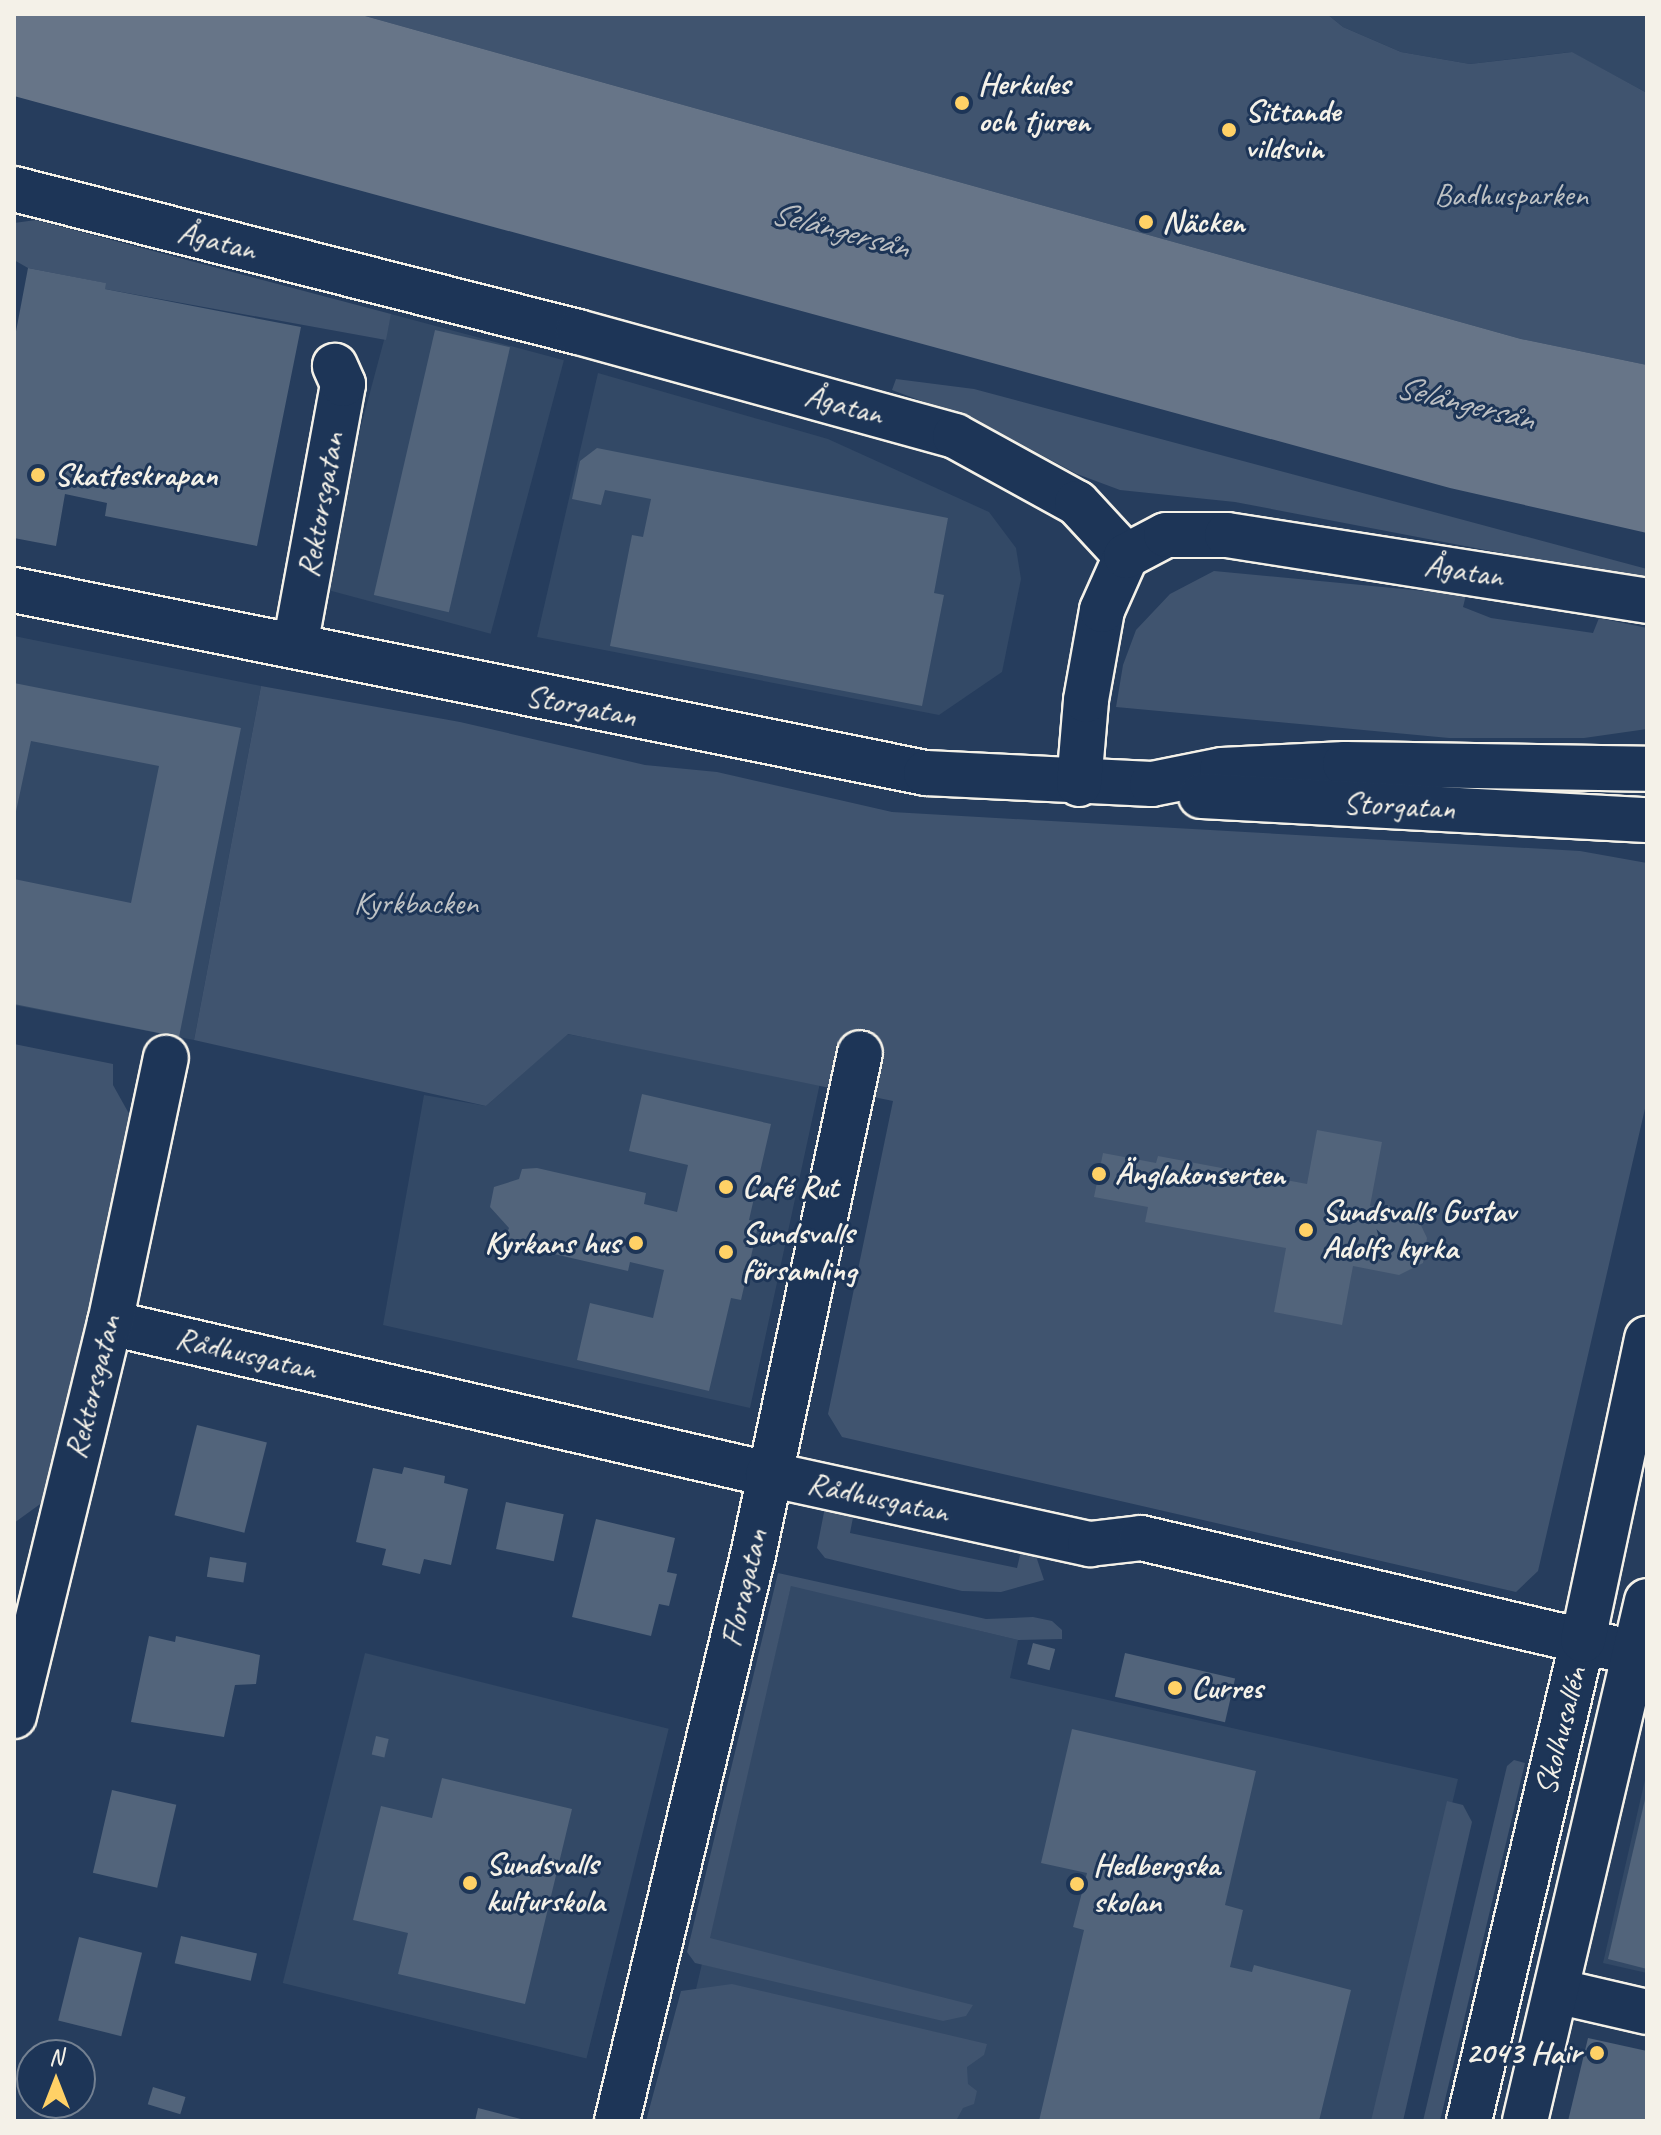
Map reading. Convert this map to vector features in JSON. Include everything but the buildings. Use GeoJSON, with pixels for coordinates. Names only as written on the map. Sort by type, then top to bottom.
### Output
{"type":"FeatureCollection","features":[{"type":"Feature","properties":{"kind":"street","name":"Ågatan"},"geometry":{"type":"LineString","coordinates":[[14,189],[518,316],[955,436],[1077,503],[1126,556],[1166,535],[1227,535],[1647,601]]}},
{"type":"Feature","properties":{"kind":"street","name":"Rektorsgatan"},"geometry":{"type":"LineString","coordinates":[[295,646],[343,384],[335,366]]}},
{"type":"Feature","properties":{"kind":"street"},"geometry":{"type":"LineString","coordinates":[[1079,784],[1086,700],[1102,610],[1126,556]]}},
{"type":"Feature","properties":{"kind":"street","name":"Storgatan"},"geometry":{"type":"LineString","coordinates":[[14,590],[926,773],[1079,784],[1152,784],[1222,770],[1345,764],[1647,769]]}},
{"type":"Feature","properties":{"kind":"street","name":"Storgatan"},"geometry":{"type":"LineString","coordinates":[[1152,784],[1181,795],[1647,820]]}},
{"type":"Feature","properties":{"kind":"street","name":"Floragatan"},"geometry":{"type":"LineString","coordinates":[[617,2121],[768,1474],[860,1053]]}},
{"type":"Feature","properties":{"kind":"street","name":"Rektorsgatan"},"geometry":{"type":"LineString","coordinates":[[14,1716],[31,1566],[110,1323],[166,1058]]}},
{"type":"Feature","properties":{"kind":"street","name":"Rådhusgatan"},"geometry":{"type":"LineString","coordinates":[[110,1323],[768,1474],[1090,1544],[1141,1538],[1641,1654]]}},
{"type":"Feature","properties":{"kind":"street","name":"Skolhusallén"},"geometry":{"type":"LineString","coordinates":[[1469,2121],[1583,1640],[1647,1339]]}},
{"type":"Feature","properties":{"kind":"street","name":"Skolhusallén"},"geometry":{"type":"LineString","coordinates":[[1525,2121],[1641,1654],[1647,1601]]}},
{"type":"Feature","properties":{"kind":"street"},"geometry":{"type":"LineString","coordinates":[[1556,1991],[1647,2012]]}},
{"type":"Feature","properties":{"kind":"shaded area"},"geometry":{"type":"Polygon","coordinates":[[[1327,14],[1647,14],[1647,93],[1571,52],[1470,64],[1401,52],[1343,27],[1327,14]]]}},
{"type":"Feature","properties":{"kind":"shaded area"},"geometry":{"type":"Polygon","coordinates":[[[391,314],[564,360],[491,634],[318,587],[391,314]]]}},
{"type":"Feature","properties":{"kind":"shaded area"},"geometry":{"type":"Polygon","coordinates":[[[598,373],[828,439],[989,512],[1016,548],[1021,579],[1002,672],[939,715],[537,637],[598,373]]]}},
{"type":"Feature","properties":{"kind":"shaded area"},"geometry":{"type":"Polygon","coordinates":[[[14,636],[261,686],[194,1040],[14,1005],[14,636]]]}},
{"type":"Feature","properties":{"kind":"shaded area"},"geometry":{"type":"Polygon","coordinates":[[[567,1034],[820,1083],[750,1408],[383,1325],[424,1095],[486,1106],[567,1034]]]}},
{"type":"Feature","properties":{"kind":"shaded area","name":"Hedbergska skolan"},"geometry":{"type":"Polygon","coordinates":[[[791,1585],[1018,1640],[1010,1678],[1458,1779],[1376,2121],[665,2121],[791,1585]]]}},
{"type":"Feature","properties":{"kind":"shaded area","name":"Sundsvalls kulturskola"},"geometry":{"type":"Polygon","coordinates":[[[365,1653],[669,1729],[586,2059],[283,1983],[365,1653]]]}},
{"type":"Feature","properties":{"kind":"shaded area"},"geometry":{"type":"Polygon","coordinates":[[[1647,1771],[1647,1973],[1603,1963],[1647,1771]]]}},
{"type":"Feature","properties":{"kind":"green space","name":"Badhusparken"},"geometry":{"type":"Polygon","coordinates":[[[358,14],[1327,14],[1343,27],[1401,52],[1470,64],[1572,52],[1647,93],[1647,365],[1521,339],[358,14]]]}},
{"type":"Feature","properties":{"kind":"green space"},"geometry":{"type":"Polygon","coordinates":[[[36,220],[391,314],[386,340],[105,289],[105,283],[28,268],[14,260],[14,223],[36,220]]]}},
{"type":"Feature","properties":{"kind":"green space"},"geometry":{"type":"Polygon","coordinates":[[[896,379],[974,389],[1647,569],[1647,581],[1235,502],[1120,490],[1077,474],[983,424],[892,390],[896,379]]]}},
{"type":"Feature","properties":{"kind":"green space"},"geometry":{"type":"Polygon","coordinates":[[[1214,571],[1466,595],[1463,607],[1491,618],[1593,633],[1599,618],[1647,628],[1647,729],[1584,738],[1449,738],[1116,707],[1123,665],[1136,630],[1170,594],[1214,571]]]}},
{"type":"Feature","properties":{"kind":"green space","name":"Kyrkbacken"},"geometry":{"type":"Polygon","coordinates":[[[261,686],[460,722],[645,765],[717,772],[892,812],[1580,851],[1647,863],[1647,1100],[1538,1571],[1516,1592],[842,1437],[828,1414],[893,1101],[568,1034],[486,1106],[194,1040],[261,686]]]}},
{"type":"Feature","properties":{"kind":"green space"},"geometry":{"type":"Polygon","coordinates":[[[14,1044],[113,1064],[113,1085],[132,1119],[43,1502],[14,1523],[14,1044]]]}},
{"type":"Feature","properties":{"kind":"green space"},"geometry":{"type":"Polygon","coordinates":[[[827,1497],[856,1502],[850,1533],[1017,1568],[1024,1538],[1032,1544],[1044,1580],[1001,1592],[962,1591],[825,1558],[817,1548],[827,1497]]]}},
{"type":"Feature","properties":{"kind":"green space"},"geometry":{"type":"Polygon","coordinates":[[[778,1573],[986,1619],[1033,1617],[1052,1621],[1062,1630],[1062,1639],[1018,1640],[791,1586],[710,1938],[973,2005],[966,2016],[943,2021],[695,1963],[687,1952],[778,1573]]]}},
{"type":"Feature","properties":{"kind":"green space"},"geometry":{"type":"Polygon","coordinates":[[[1514,1760],[1525,1763],[1440,2121],[1423,2121],[1507,1766],[1514,1760]]]}},
{"type":"Feature","properties":{"kind":"green space"},"geometry":{"type":"Polygon","coordinates":[[[1447,1801],[1463,1805],[1472,1822],[1403,2121],[1371,2121],[1447,1801]]]}},
{"type":"Feature","properties":{"kind":"green space"},"geometry":{"type":"Polygon","coordinates":[[[732,1984],[987,2044],[984,2055],[967,2067],[968,2084],[977,2091],[974,2104],[963,2108],[956,2121],[646,2121],[681,1991],[732,1984]]]}},
{"type":"Feature","properties":{"kind":"water","name":"Selångersån"},"geometry":{"type":"Polygon","coordinates":[[[14,14],[358,14],[1521,339],[1647,365],[1647,533],[1450,488],[14,96],[14,14]]]}},
{"type":"Feature","properties":{"kind":"place","name":"Herkules och tjuren"},"geometry":{"type":"Point","coordinates":[962,103]}},
{"type":"Feature","properties":{"kind":"place","name":"Sittande vildsvin"},"geometry":{"type":"Point","coordinates":[1229,130]}},
{"type":"Feature","properties":{"kind":"place","name":"Näcken"},"geometry":{"type":"Point","coordinates":[1146,222]}},
{"type":"Feature","properties":{"kind":"place","name":"Skatteskrapan"},"geometry":{"type":"Point","coordinates":[38,475]}},
{"type":"Feature","properties":{"kind":"place","name":"Änglakonserten"},"geometry":{"type":"Point","coordinates":[1099,1174]}},
{"type":"Feature","properties":{"kind":"place","name":"Café Rut"},"geometry":{"type":"Point","coordinates":[726,1187]}},
{"type":"Feature","properties":{"kind":"place","name":"Sundsvalls Gustav Adolfs kyrka"},"geometry":{"type":"Point","coordinates":[1306,1230]}},
{"type":"Feature","properties":{"kind":"place","name":"Kyrkans hus"},"geometry":{"type":"Point","coordinates":[636,1243]}},
{"type":"Feature","properties":{"kind":"place","name":"Sundsvalls församling"},"geometry":{"type":"Point","coordinates":[726,1252]}},
{"type":"Feature","properties":{"kind":"place","name":"Curres"},"geometry":{"type":"Point","coordinates":[1175,1688]}},
{"type":"Feature","properties":{"kind":"place","name":"Sundsvalls kulturskola"},"geometry":{"type":"Point","coordinates":[470,1883]}},
{"type":"Feature","properties":{"kind":"place","name":"Hedbergska skolan"},"geometry":{"type":"Point","coordinates":[1077,1884]}},
{"type":"Feature","properties":{"kind":"place","name":"2043 Hair"},"geometry":{"type":"Point","coordinates":[1597,2053]}}]}
